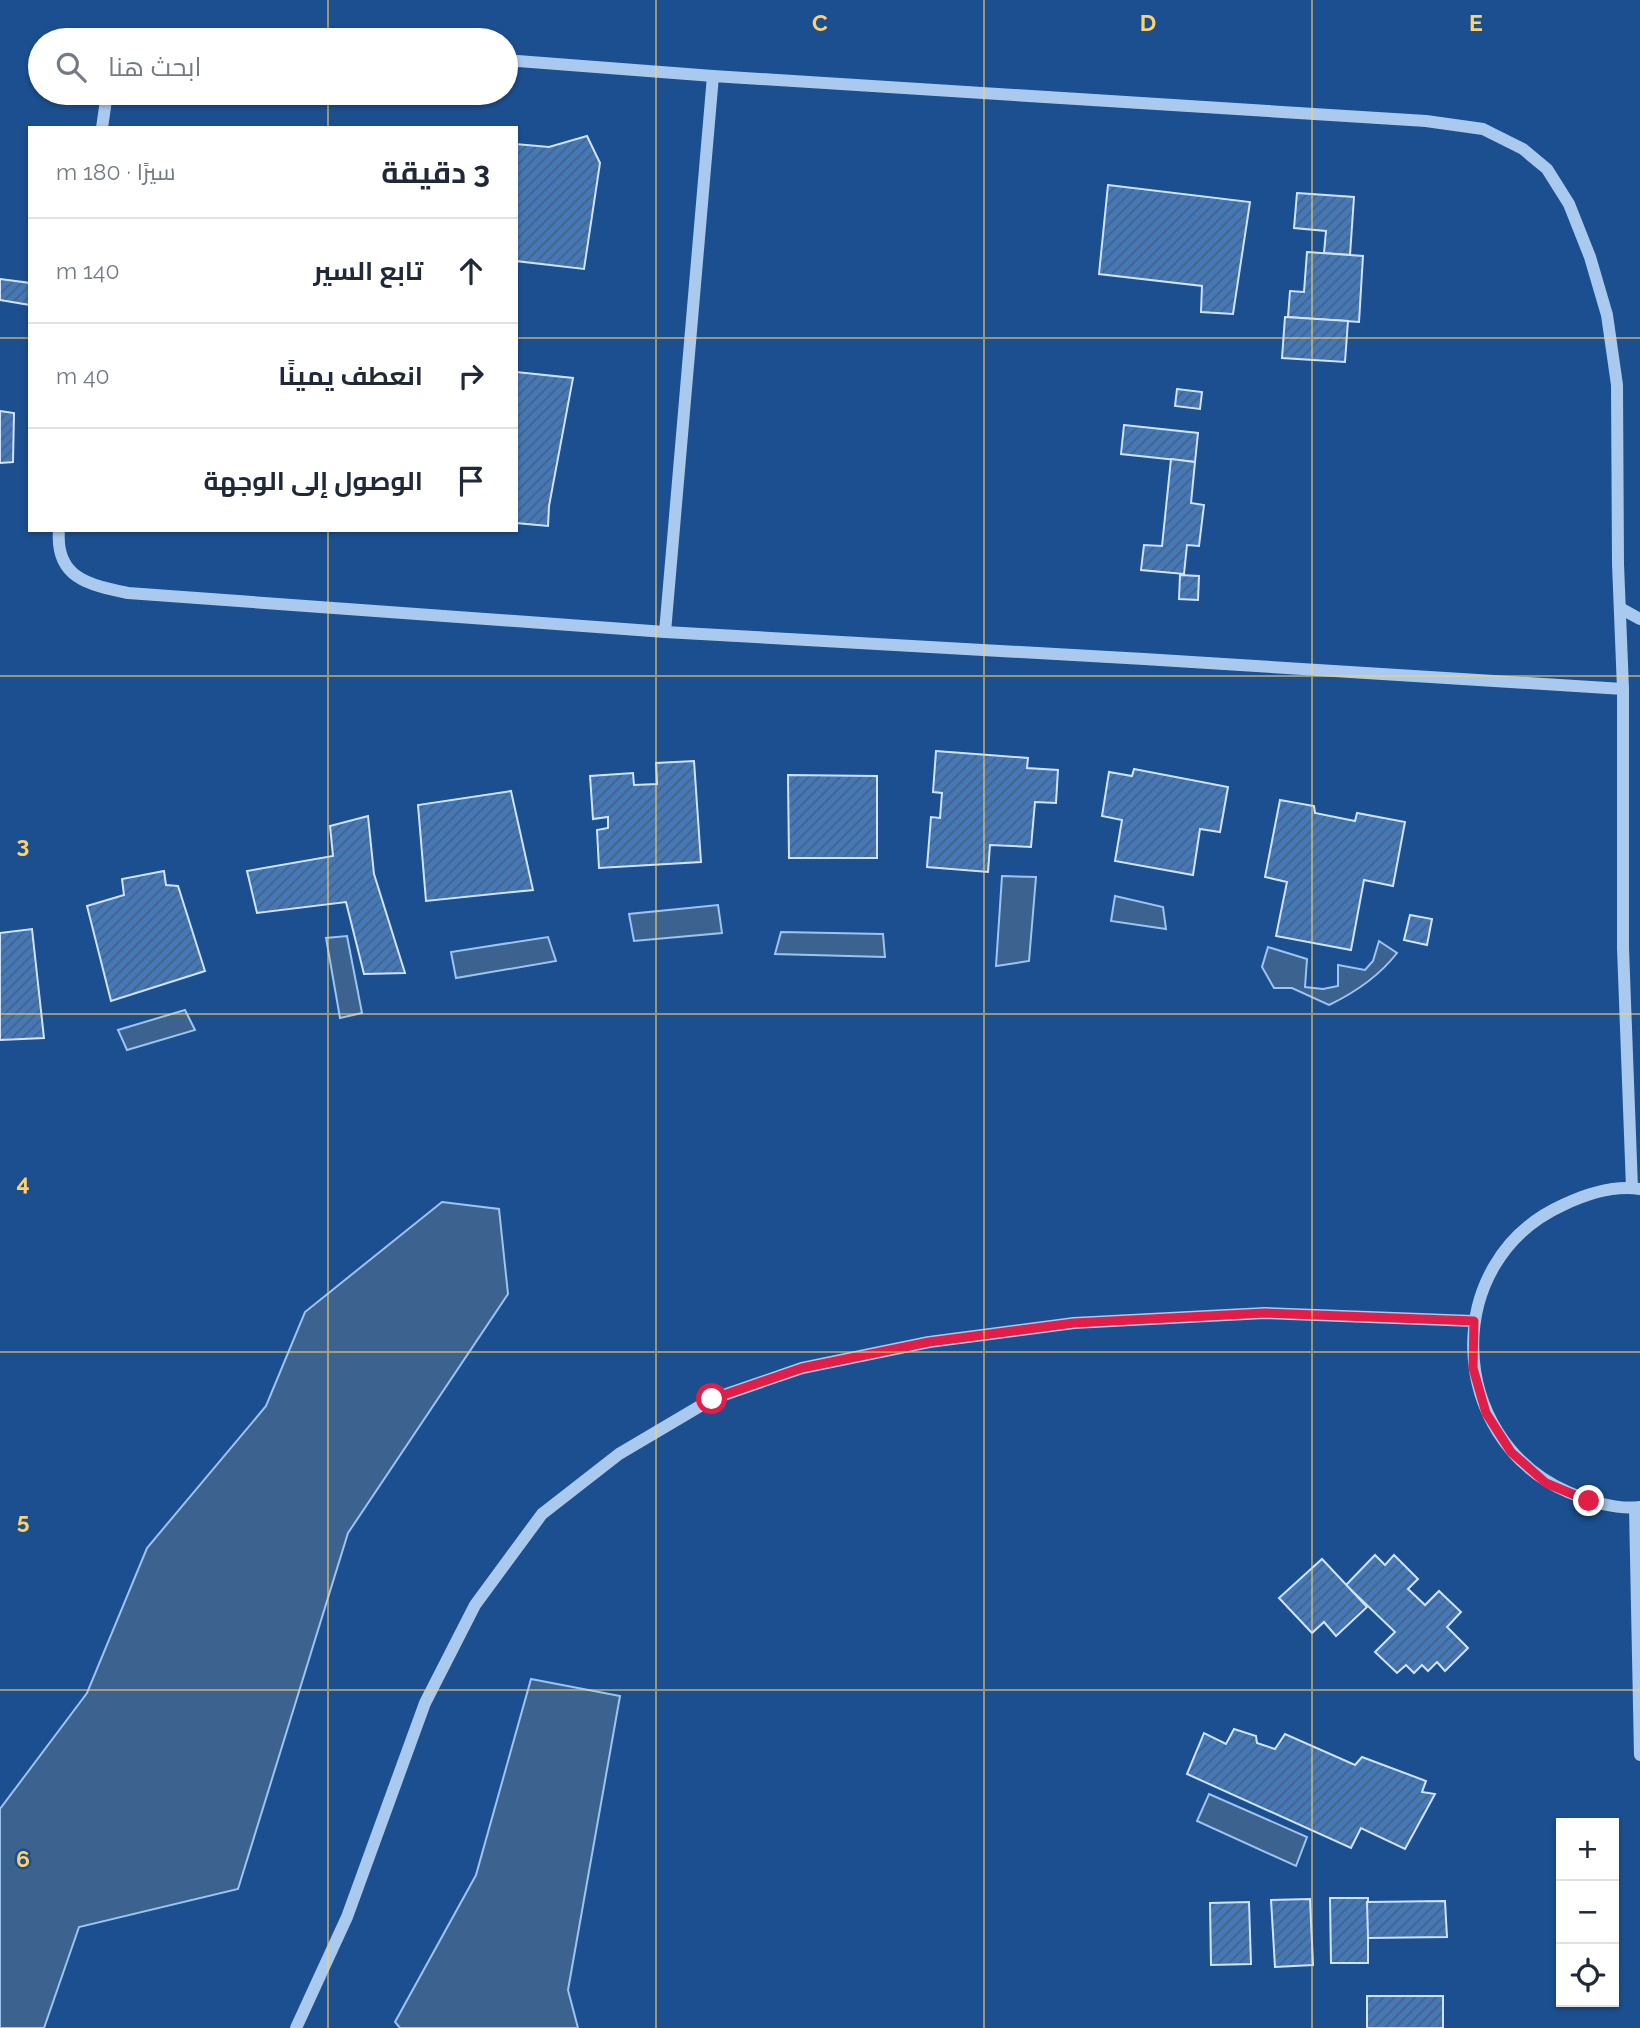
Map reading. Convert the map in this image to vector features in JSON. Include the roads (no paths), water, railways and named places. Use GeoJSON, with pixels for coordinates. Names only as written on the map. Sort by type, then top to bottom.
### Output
{"type":"FeatureCollection","features":[{"type":"Feature","properties":{"kind":"street"},"geometry":{"type":"LineString","coordinates":[[518,61],[713,76],[1426,121],[1483,129],[1523,149],[1547,169],[1569,204],[1590,257],[1607,316],[1617,386],[1623,689],[1623,948],[1636,1189],[1587,1194],[1577,1198],[1546,1212],[1512,1241],[1487,1279],[1474,1321],[1473,1368],[1486,1413],[1511,1452],[1546,1483],[1589,1501],[1638,1507],[1640,1755]]}},
{"type":"Feature","properties":{"kind":"street"},"geometry":{"type":"LineString","coordinates":[[665,632],[713,76]]}},
{"type":"Feature","properties":{"kind":"street"},"geometry":{"type":"LineString","coordinates":[[102,126],[105,105]]}},
{"type":"Feature","properties":{"kind":"street"},"geometry":{"type":"LineString","coordinates":[[60,532],[62,561],[75,576],[101,588],[128,593],[665,632],[1623,689]]}},
{"type":"Feature","properties":{"kind":"street"},"geometry":{"type":"LineString","coordinates":[[1620,608],[1640,619]]}},
{"type":"Feature","properties":{"kind":"street"},"geometry":{"type":"LineString","coordinates":[[296,2028],[347,1917],[425,1703],[475,1605],[542,1514],[619,1454],[712,1399],[802,1368],[929,1342],[1074,1323],[1265,1313],[1474,1321]]}},
{"type":"Feature","properties":{"kind":"water"},"geometry":{"type":"Polygon","coordinates":[[[1002,876],[1036,877],[1029,961],[996,966],[1002,876]]]}},
{"type":"Feature","properties":{"kind":"water"},"geometry":{"type":"Polygon","coordinates":[[[1115,896],[1163,907],[1166,929],[1111,921],[1115,896]]]}},
{"type":"Feature","properties":{"kind":"water"},"geometry":{"type":"Polygon","coordinates":[[[718,905],[722,933],[634,941],[629,914],[718,905]]]}},
{"type":"Feature","properties":{"kind":"water"},"geometry":{"type":"Polygon","coordinates":[[[781,932],[883,934],[885,957],[775,954],[781,932]]]}},
{"type":"Feature","properties":{"kind":"water"},"geometry":{"type":"Polygon","coordinates":[[[347,936],[362,1013],[340,1018],[326,938],[347,936]]]}},
{"type":"Feature","properties":{"kind":"water"},"geometry":{"type":"Polygon","coordinates":[[[548,937],[556,961],[456,978],[451,952],[548,937]]]}},
{"type":"Feature","properties":{"kind":"water"},"geometry":{"type":"Polygon","coordinates":[[[1379,941],[1397,953],[1366,983],[1329,1005],[1292,988],[1274,988],[1262,967],[1268,947],[1307,959],[1305,987],[1323,989],[1338,986],[1338,965],[1365,970],[1373,961],[1379,941]]]}},
{"type":"Feature","properties":{"kind":"water"},"geometry":{"type":"Polygon","coordinates":[[[185,1010],[195,1030],[127,1050],[118,1030],[185,1010]]]}},
{"type":"Feature","properties":{"kind":"water"},"geometry":{"type":"Polygon","coordinates":[[[442,1202],[499,1209],[508,1294],[348,1533],[238,1889],[79,1927],[44,2028],[0,2028],[0,1809],[87,1693],[147,1548],[266,1406],[305,1312],[442,1202]]]}},
{"type":"Feature","properties":{"kind":"water"},"geometry":{"type":"Polygon","coordinates":[[[531,1679],[620,1696],[568,1990],[578,2028],[400,2028],[395,2022],[476,1875],[531,1679]]]}},
{"type":"Feature","properties":{"kind":"water"},"geometry":{"type":"Polygon","coordinates":[[[1209,1794],[1307,1837],[1296,1866],[1197,1821],[1209,1794]]]}}]}
